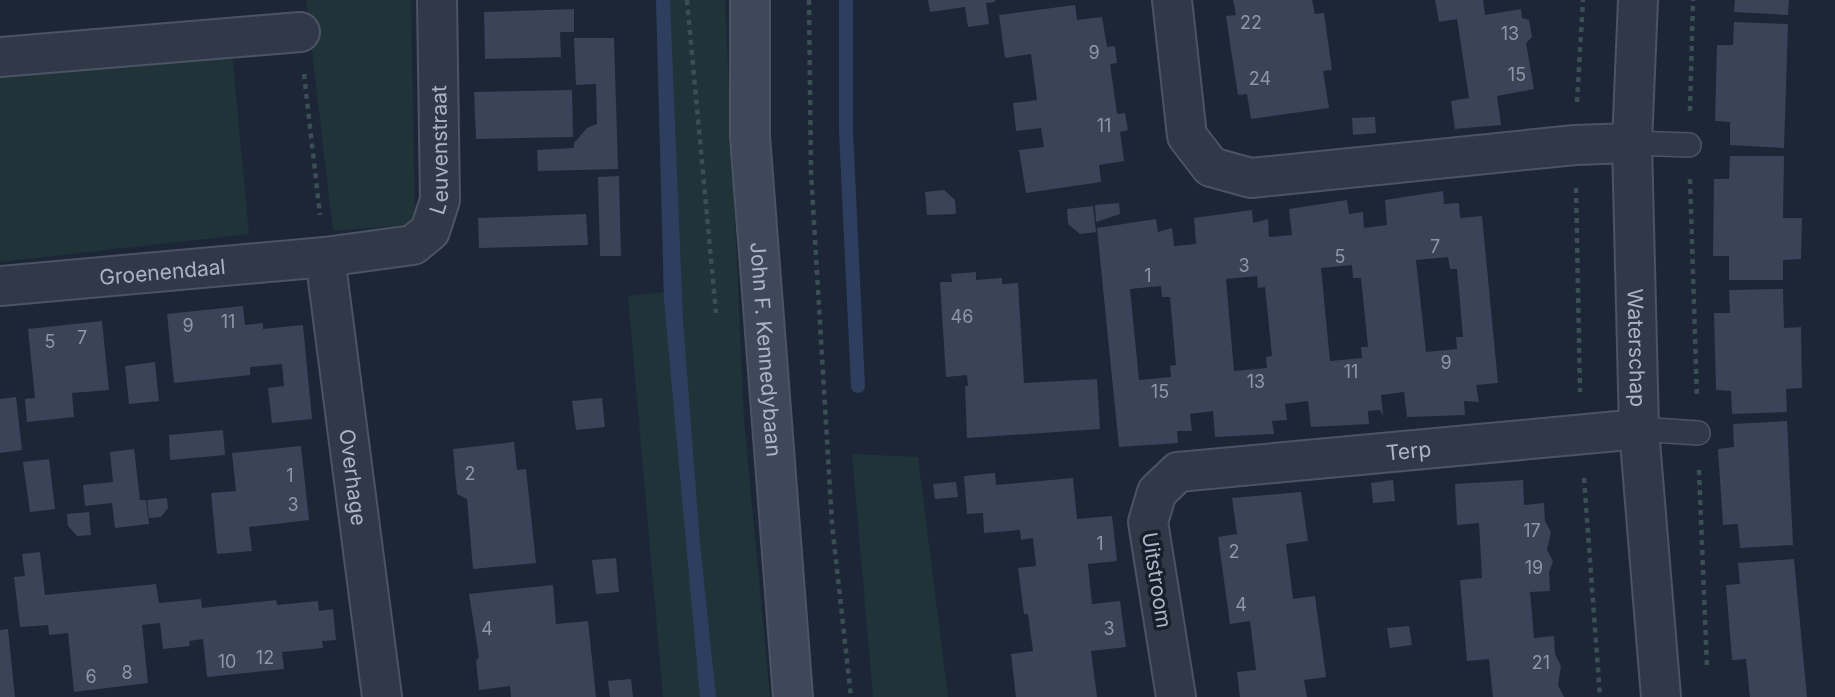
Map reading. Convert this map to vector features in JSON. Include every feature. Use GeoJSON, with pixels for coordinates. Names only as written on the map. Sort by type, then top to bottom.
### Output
{"type":"FeatureCollection","features":[{"type":"Feature","properties":{"kind":"main road","name":"John F. Kennedybaan"},"geometry":{"type":"LineString","coordinates":[[750,0],[750,136],[793,697]]}},
{"type":"Feature","properties":{"kind":"street","name":"Leuvenstraat"},"geometry":{"type":"LineString","coordinates":[[325,257],[413,245],[430,231],[440,201],[437,0]]}},
{"type":"Feature","properties":{"kind":"street"},"geometry":{"type":"LineString","coordinates":[[1172,0],[1187,136],[1211,167],[1251,178],[1575,145],[1632,143]]}},
{"type":"Feature","properties":{"kind":"street","name":"Waterschap"},"geometry":{"type":"LineString","coordinates":[[1639,0],[1632,143],[1639,429],[1661,697]]}},
{"type":"Feature","properties":{"kind":"street"},"geometry":{"type":"LineString","coordinates":[[0,57],[300,32]]}},
{"type":"Feature","properties":{"kind":"street","name":"Groenendaal"},"geometry":{"type":"LineString","coordinates":[[0,286],[325,257]]}},
{"type":"Feature","properties":{"kind":"street","name":"Overhage"},"geometry":{"type":"LineString","coordinates":[[325,257],[382,697]]}},
{"type":"Feature","properties":{"kind":"street","name":"Terp"},"geometry":{"type":"LineString","coordinates":[[1178,472],[1639,429]]}},
{"type":"Feature","properties":{"kind":"street","name":"Uitstroom"},"geometry":{"type":"LineString","coordinates":[[1176,697],[1148,522],[1157,492],[1178,472]]}},
{"type":"Feature","properties":{"kind":"lane"},"geometry":{"type":"LineString","coordinates":[[1632,143],[1689,145]]}},
{"type":"Feature","properties":{"kind":"lane"},"geometry":{"type":"LineString","coordinates":[[1639,429],[1698,433]]}},
{"type":"Feature","properties":{"kind":"path"},"geometry":{"type":"LineString","coordinates":[[809,0],[811,172],[830,497],[851,697]]}},
{"type":"Feature","properties":{"kind":"path"},"geometry":{"type":"LineString","coordinates":[[1583,0],[1575,145],[1581,433],[1600,697]]}},
{"type":"Feature","properties":{"kind":"path"},"geometry":{"type":"LineString","coordinates":[[1693,0],[1689,145],[1707,681]]}},
{"type":"Feature","properties":{"kind":"path"},"geometry":{"type":"LineString","coordinates":[[300,32],[325,257]]}},
{"type":"Feature","properties":{"kind":"green space"},"geometry":{"type":"Polygon","coordinates":[[[306,0],[411,0],[415,224],[333,231],[306,0]]]}},
{"type":"Feature","properties":{"kind":"green space"},"geometry":{"type":"Polygon","coordinates":[[[656,0],[725,0],[744,420],[770,697],[663,697],[628,296],[664,292],[656,0]]]}},
{"type":"Feature","properties":{"kind":"green space"},"geometry":{"type":"Polygon","coordinates":[[[232,52],[249,234],[0,262],[0,75],[232,52]]]}},
{"type":"Feature","properties":{"kind":"green space"},"geometry":{"type":"Polygon","coordinates":[[[852,454],[918,457],[948,697],[873,697],[852,454]]]}},
{"type":"Feature","properties":{"kind":"water"},"geometry":{"type":"Polygon","coordinates":[[[656,0],[670,0],[683,320],[700,543],[716,697],[700,697],[664,300],[656,0]]]}},
{"type":"Feature","properties":{"kind":"building"},"geometry":{"type":"Polygon","coordinates":[[[928,0],[995,2],[986,3],[989,24],[968,27],[965,7],[930,12],[928,0]]]}},
{"type":"Feature","properties":{"kind":"building"},"geometry":{"type":"Polygon","coordinates":[[[1233,0],[1312,0],[1315,14],[1324,13],[1332,70],[1323,71],[1329,108],[1251,119],[1247,94],[1238,95],[1232,56],[1226,16],[1236,15],[1233,0]]]}},
{"type":"Feature","properties":{"kind":"building"},"geometry":{"type":"Polygon","coordinates":[[[1435,0],[1483,0],[1485,15],[1521,9],[1522,18],[1529,20],[1532,37],[1526,43],[1534,89],[1497,96],[1501,125],[1455,129],[1451,101],[1469,98],[1457,19],[1439,22],[1435,0]]]}},
{"type":"Feature","properties":{"kind":"building"},"geometry":{"type":"Polygon","coordinates":[[[1735,0],[1789,0],[1788,15],[1734,12],[1735,0]]]}},
{"type":"Feature","properties":{"kind":"building"},"geometry":{"type":"Polygon","coordinates":[[[1075,5],[1077,20],[1102,17],[1107,47],[1115,46],[1117,63],[1110,64],[1117,114],[1125,113],[1128,130],[1120,132],[1124,161],[1099,165],[1101,182],[1026,193],[1019,150],[1044,147],[1041,128],[1016,131],[1013,103],[1037,100],[1031,54],[1005,58],[999,15],[1075,5]]]}},
{"type":"Feature","properties":{"kind":"building"},"geometry":{"type":"Polygon","coordinates":[[[574,9],[574,32],[560,32],[561,57],[485,59],[484,12],[574,9]]]}},
{"type":"Feature","properties":{"kind":"building"},"geometry":{"type":"Polygon","coordinates":[[[1734,22],[1788,24],[1784,148],[1730,145],[1730,122],[1715,121],[1717,45],[1733,45],[1734,22]]]}},
{"type":"Feature","properties":{"kind":"building"},"geometry":{"type":"Polygon","coordinates":[[[574,38],[614,38],[618,169],[538,171],[537,150],[574,148],[574,143],[587,128],[597,124],[596,84],[576,85],[574,38]]]}},
{"type":"Feature","properties":{"kind":"building"},"geometry":{"type":"Polygon","coordinates":[[[572,90],[573,137],[476,139],[474,92],[572,90]]]}},
{"type":"Feature","properties":{"kind":"building"},"geometry":{"type":"Polygon","coordinates":[[[1375,117],[1376,133],[1353,135],[1352,118],[1375,117]]]}},
{"type":"Feature","properties":{"kind":"building"},"geometry":{"type":"Polygon","coordinates":[[[1730,156],[1784,156],[1783,218],[1802,218],[1801,259],[1783,260],[1783,280],[1729,280],[1729,256],[1713,256],[1714,179],[1729,179],[1730,156]]]}},
{"type":"Feature","properties":{"kind":"building"},"geometry":{"type":"Polygon","coordinates":[[[619,176],[621,256],[600,256],[598,177],[619,176]]]}},
{"type":"Feature","properties":{"kind":"building"},"geometry":{"type":"Polygon","coordinates":[[[944,190],[955,200],[956,214],[927,215],[925,192],[944,190]]]}},
{"type":"Feature","properties":{"kind":"building"},"geometry":{"type":"Polygon","coordinates":[[[1443,191],[1444,204],[1459,203],[1460,218],[1482,216],[1498,383],[1476,385],[1479,402],[1464,401],[1465,415],[1407,417],[1404,392],[1381,395],[1383,416],[1380,410],[1368,411],[1369,424],[1311,427],[1308,401],[1285,404],[1287,420],[1272,421],[1274,434],[1215,437],[1213,411],[1190,414],[1192,431],[1177,431],[1178,443],[1119,447],[1097,228],[1156,219],[1158,232],[1172,228],[1174,246],[1196,244],[1194,218],[1252,210],[1253,223],[1268,219],[1269,237],[1292,235],[1289,209],[1347,200],[1349,214],[1363,212],[1364,228],[1387,225],[1385,200],[1443,191]],[[1448,257],[1416,260],[1426,352],[1457,349],[1456,337],[1463,337],[1457,269],[1450,269],[1448,257]],[[1352,265],[1321,268],[1330,361],[1362,358],[1361,347],[1368,347],[1361,278],[1353,278],[1352,265]],[[1257,276],[1226,279],[1234,371],[1267,368],[1266,357],[1272,356],[1265,287],[1258,288],[1257,276]],[[1161,286],[1130,289],[1139,380],[1171,377],[1170,366],[1176,365],[1170,297],[1162,297],[1161,286]]]}},
{"type":"Feature","properties":{"kind":"building"},"geometry":{"type":"Polygon","coordinates":[[[1119,203],[1120,214],[1096,222],[1095,205],[1119,203]]]}},
{"type":"Feature","properties":{"kind":"building"},"geometry":{"type":"Polygon","coordinates":[[[1093,206],[1096,232],[1080,234],[1068,224],[1067,209],[1093,206]]]}},
{"type":"Feature","properties":{"kind":"building"},"geometry":{"type":"Polygon","coordinates":[[[586,214],[588,245],[479,248],[478,218],[586,214]]]}},
{"type":"Feature","properties":{"kind":"building"},"geometry":{"type":"Polygon","coordinates":[[[976,272],[976,280],[1002,278],[1002,284],[1018,283],[1024,383],[1097,379],[1100,429],[967,438],[967,375],[946,377],[940,282],[952,282],[951,274],[976,272]]]}},
{"type":"Feature","properties":{"kind":"building"},"geometry":{"type":"Polygon","coordinates":[[[1783,289],[1784,328],[1801,327],[1802,388],[1786,389],[1787,412],[1732,414],[1731,391],[1716,390],[1714,313],[1730,313],[1729,290],[1783,289]]]}},
{"type":"Feature","properties":{"kind":"building"},"geometry":{"type":"Polygon","coordinates":[[[243,306],[245,325],[263,323],[263,329],[303,325],[312,419],[272,423],[268,388],[284,386],[282,364],[250,367],[250,375],[174,383],[167,314],[243,306]]]}},
{"type":"Feature","properties":{"kind":"building"},"geometry":{"type":"Polygon","coordinates":[[[102,321],[109,390],[72,393],[74,417],[27,422],[25,399],[35,398],[28,329],[102,321]]]}},
{"type":"Feature","properties":{"kind":"building"},"geometry":{"type":"Polygon","coordinates":[[[155,362],[159,401],[129,404],[125,366],[155,362]]]}},
{"type":"Feature","properties":{"kind":"building"},"geometry":{"type":"Polygon","coordinates":[[[16,397],[22,450],[0,453],[0,399],[16,397]]]}},
{"type":"Feature","properties":{"kind":"building"},"geometry":{"type":"Polygon","coordinates":[[[602,398],[605,427],[576,430],[572,401],[602,398]]]}},
{"type":"Feature","properties":{"kind":"building"},"geometry":{"type":"Polygon","coordinates":[[[1787,421],[1793,545],[1740,548],[1738,524],[1723,525],[1718,449],[1734,447],[1733,424],[1787,421]]]}},
{"type":"Feature","properties":{"kind":"building"},"geometry":{"type":"Polygon","coordinates":[[[223,430],[225,455],[170,460],[169,435],[223,430]]]}},
{"type":"Feature","properties":{"kind":"building"},"geometry":{"type":"Polygon","coordinates":[[[514,442],[517,470],[526,469],[536,563],[473,569],[467,499],[457,494],[453,449],[514,442]]]}},
{"type":"Feature","properties":{"kind":"building"},"geometry":{"type":"Polygon","coordinates":[[[301,446],[309,520],[249,527],[252,551],[217,554],[211,493],[236,491],[232,453],[301,446]]]}},
{"type":"Feature","properties":{"kind":"building"},"geometry":{"type":"Polygon","coordinates":[[[134,449],[140,500],[146,500],[149,524],[115,528],[112,503],[85,506],[83,485],[113,482],[110,452],[134,449]]]}},
{"type":"Feature","properties":{"kind":"building"},"geometry":{"type":"Polygon","coordinates":[[[49,459],[55,509],[30,512],[23,462],[49,459]]]}},
{"type":"Feature","properties":{"kind":"building"},"geometry":{"type":"Polygon","coordinates":[[[995,473],[996,485],[1073,478],[1077,519],[1112,516],[1117,561],[1088,564],[1092,604],[1120,601],[1126,647],[1091,651],[1097,697],[1016,697],[1011,654],[1033,651],[1028,614],[1024,614],[1018,568],[1036,566],[1033,538],[1021,540],[1020,530],[984,533],[983,513],[967,514],[964,476],[995,473]]]}},
{"type":"Feature","properties":{"kind":"building"},"geometry":{"type":"Polygon","coordinates":[[[1393,480],[1395,501],[1373,503],[1371,483],[1393,480]]]}},
{"type":"Feature","properties":{"kind":"building"},"geometry":{"type":"Polygon","coordinates":[[[1523,480],[1524,505],[1544,503],[1545,521],[1551,532],[1547,550],[1553,561],[1549,573],[1550,591],[1530,592],[1534,638],[1554,636],[1555,654],[1561,666],[1558,685],[1564,697],[1493,697],[1489,659],[1467,661],[1460,580],[1482,578],[1479,523],[1457,525],[1455,484],[1523,480]]]}},
{"type":"Feature","properties":{"kind":"building"},"geometry":{"type":"Polygon","coordinates":[[[956,482],[958,497],[935,499],[933,484],[956,482]]]}},
{"type":"Feature","properties":{"kind":"building"},"geometry":{"type":"Polygon","coordinates":[[[1301,492],[1308,541],[1286,544],[1293,599],[1315,596],[1326,677],[1304,680],[1307,697],[1240,697],[1237,672],[1256,670],[1250,621],[1230,624],[1218,537],[1237,534],[1232,498],[1301,492]]]}},
{"type":"Feature","properties":{"kind":"building"},"geometry":{"type":"Polygon","coordinates":[[[167,498],[168,508],[161,517],[149,518],[147,500],[167,498]]]}},
{"type":"Feature","properties":{"kind":"building"},"geometry":{"type":"Polygon","coordinates":[[[89,512],[91,535],[77,536],[68,526],[67,514],[89,512]]]}},
{"type":"Feature","properties":{"kind":"building"},"geometry":{"type":"Polygon","coordinates":[[[40,552],[45,595],[156,584],[159,603],[201,599],[202,608],[276,600],[277,605],[318,601],[319,611],[333,609],[336,640],[322,641],[323,648],[282,652],[284,669],[207,677],[203,639],[189,641],[190,646],[163,649],[160,623],[142,625],[148,683],[74,692],[68,633],[49,635],[48,625],[20,627],[14,577],[25,576],[22,554],[40,552]]]}},
{"type":"Feature","properties":{"kind":"building"},"geometry":{"type":"Polygon","coordinates":[[[616,558],[619,592],[596,594],[592,560],[616,558]]]}},
{"type":"Feature","properties":{"kind":"building"},"geometry":{"type":"Polygon","coordinates":[[[1794,559],[1807,697],[1750,697],[1746,659],[1732,660],[1726,585],[1740,584],[1738,563],[1794,559]]]}},
{"type":"Feature","properties":{"kind":"building"},"geometry":{"type":"Polygon","coordinates":[[[553,585],[556,624],[588,621],[596,697],[511,697],[510,686],[479,690],[476,661],[479,657],[469,594],[553,585]]]}},
{"type":"Feature","properties":{"kind":"building"},"geometry":{"type":"Polygon","coordinates":[[[1409,626],[1412,645],[1390,648],[1387,628],[1409,626]]]}},
{"type":"Feature","properties":{"kind":"building"},"geometry":{"type":"Polygon","coordinates":[[[8,629],[15,697],[0,697],[0,630],[8,629]]]}},
{"type":"Feature","properties":{"kind":"building"},"geometry":{"type":"Polygon","coordinates":[[[631,679],[633,697],[610,697],[608,681],[631,679]]]}},
{"type":"Feature","properties":{"kind":"waterway"},"geometry":{"type":"LineString","coordinates":[[846,0],[846,131],[858,386]]}}]}
